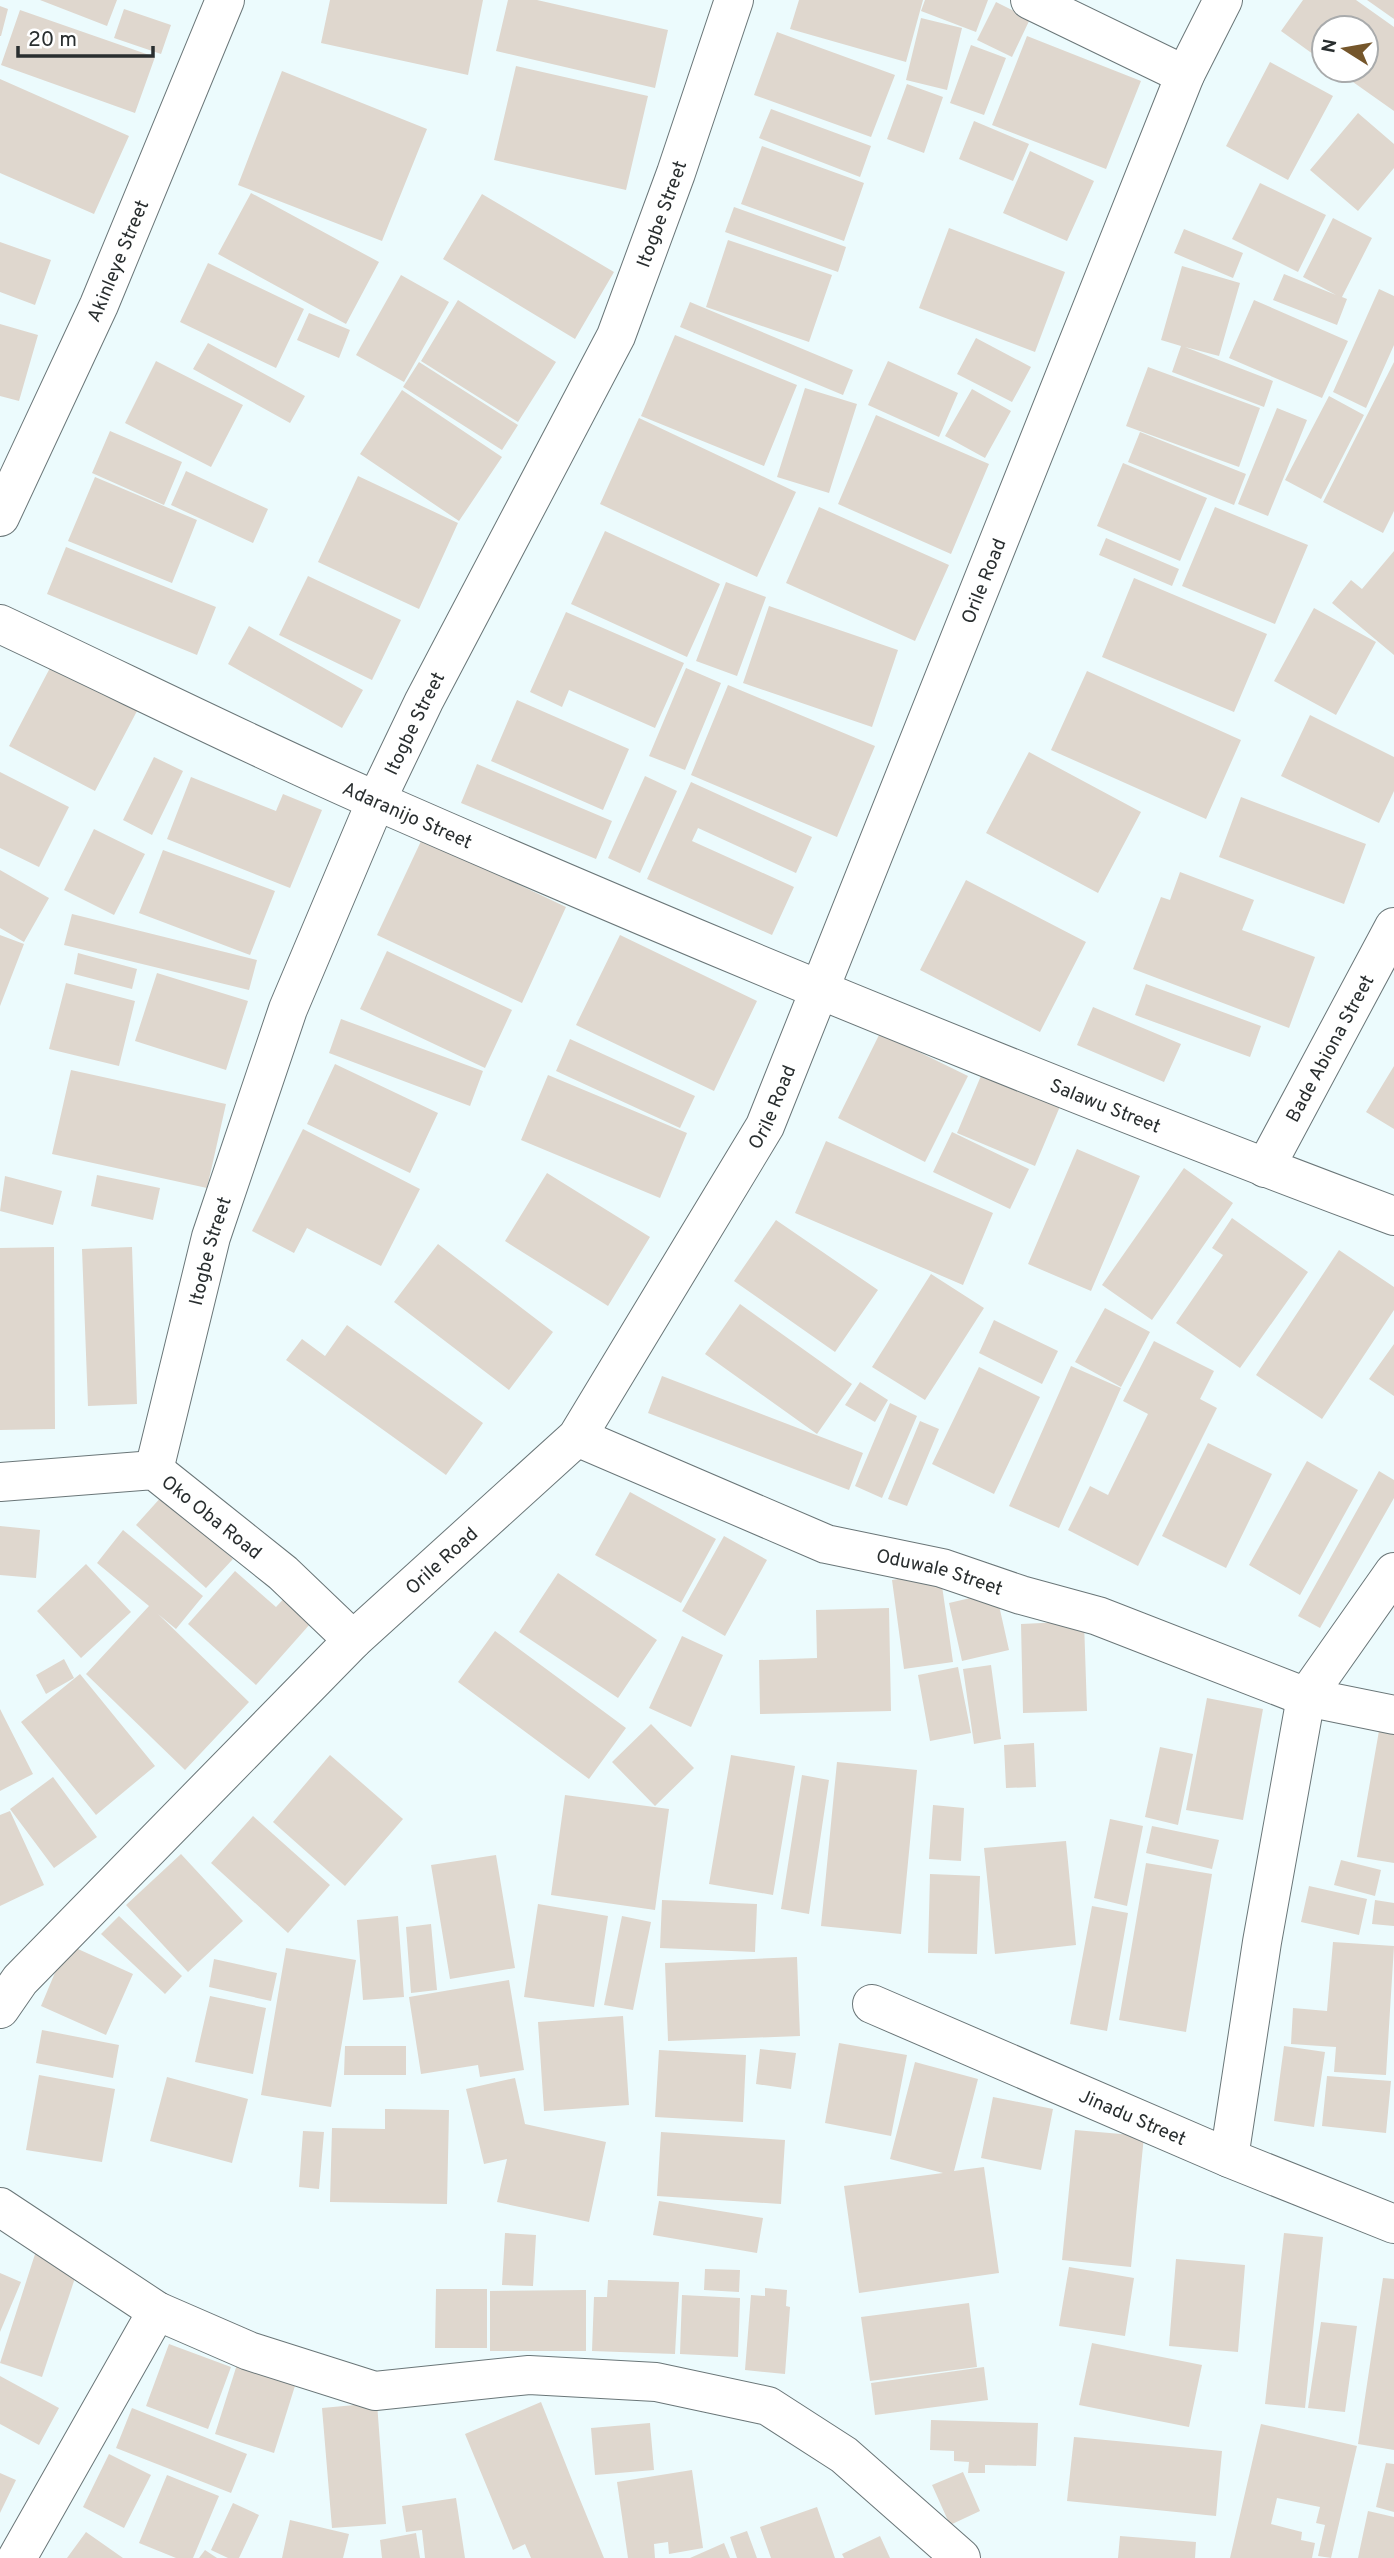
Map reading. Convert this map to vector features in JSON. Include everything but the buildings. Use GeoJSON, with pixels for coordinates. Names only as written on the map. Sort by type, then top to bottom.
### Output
{"type":"FeatureCollection","features":[{"type":"Feature","properties":{"kind":"street","name":"Akinleye Street"},"geometry":{"type":"LineString","coordinates":[[0,517],[99,305],[225,0]]}},
{"type":"Feature","properties":{"kind":"street","name":"Itogbe Street"},"geometry":{"type":"LineString","coordinates":[[154,1469],[211,1237],[288,1009],[376,801],[424,701],[616,336],[676,173],[734,0]]}},
{"type":"Feature","properties":{"kind":"street"},"geometry":{"type":"LineString","coordinates":[[1030,0],[1185,75]]}},
{"type":"Feature","properties":{"kind":"street","name":"Orile Road"},"geometry":{"type":"LineString","coordinates":[[0,2009],[20,1980],[353,1640],[577,1437],[765,1126],[1185,75],[1223,0]]}},
{"type":"Feature","properties":{"kind":"street","name":"Adaranijo Street"},"geometry":{"type":"LineString","coordinates":[[0,624],[376,801],[820,990]]}},
{"type":"Feature","properties":{"kind":"street","name":"Bade Abiona Street"},"geometry":{"type":"LineString","coordinates":[[1265,1168],[1394,927]]}},
{"type":"Feature","properties":{"kind":"street","name":"Salawu Street"},"geometry":{"type":"LineString","coordinates":[[820,990],[1265,1168],[1394,1216]]}},
{"type":"Feature","properties":{"kind":"street","name":"Oduwale Street"},"geometry":{"type":"LineString","coordinates":[[577,1437],[826,1544],[942,1568],[1021,1595],[1098,1616],[1306,1697],[1394,1714]]}},
{"type":"Feature","properties":{"kind":"street","name":"Oko Oba Road"},"geometry":{"type":"LineString","coordinates":[[0,1482],[154,1469],[284,1573],[353,1640]]}},
{"type":"Feature","properties":{"kind":"street"},"geometry":{"type":"LineString","coordinates":[[1229,2158],[1262,1942],[1306,1697],[1394,1572]]}},
{"type":"Feature","properties":{"kind":"street","name":"Jinadu Street"},"geometry":{"type":"LineString","coordinates":[[872,2004],[1229,2158],[1394,2224]]}},
{"type":"Feature","properties":{"kind":"street"},"geometry":{"type":"LineString","coordinates":[[0,2207],[157,2311],[249,2351],[375,2391],[529,2375],[656,2382],[768,2406],[844,2455],[961,2558]]}},
{"type":"Feature","properties":{"kind":"street"},"geometry":{"type":"LineString","coordinates":[[17,2558],[157,2311]]}}]}
